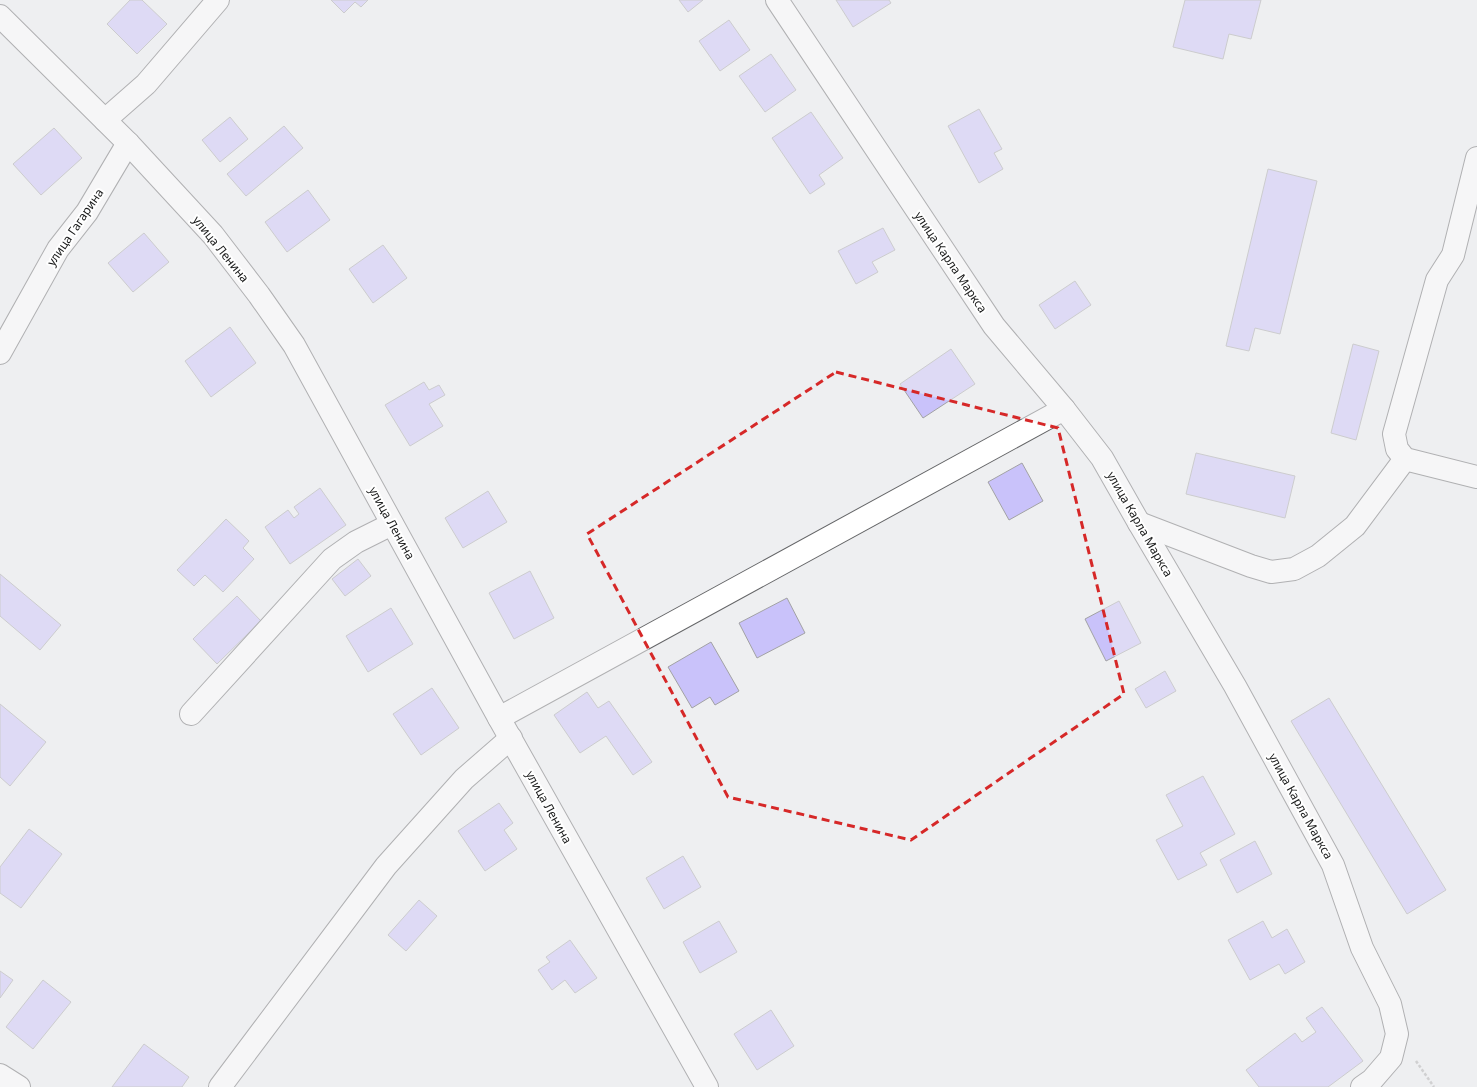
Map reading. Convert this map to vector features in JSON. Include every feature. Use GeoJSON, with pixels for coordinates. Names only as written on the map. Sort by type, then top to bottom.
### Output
{"type":"FeatureCollection","features":[{"type":"Feature","properties":{"kind":"street"},"geometry":{"type":"LineString","coordinates":[[105,120],[146,84],[218,0]]}},
{"type":"Feature","properties":{"kind":"street","name":"улица Карла Маркса"},"geometry":{"type":"LineString","coordinates":[[777,0],[994,326],[1064,409],[1102,458],[1138,523],[1235,686],[1333,864],[1362,948],[1390,1004],[1397,1034],[1391,1058],[1372,1080],[1362,1087]]}},
{"type":"Feature","properties":{"kind":"street","name":"улица Ленина"},"geometry":{"type":"LineString","coordinates":[[0,16],[128,143],[213,235],[258,294],[294,345],[499,718],[707,1087]]}},
{"type":"Feature","properties":{"kind":"street","name":"улица Гагарина"},"geometry":{"type":"LineString","coordinates":[[0,353],[58,249],[87,212],[128,143]]}},
{"type":"Feature","properties":{"kind":"street"},"geometry":{"type":"LineString","coordinates":[[1477,158],[1453,255],[1437,280],[1394,434],[1397,449],[1405,459],[1477,477]]}},
{"type":"Feature","properties":{"kind":"street"},"geometry":{"type":"LineString","coordinates":[[499,718],[1064,409]]}},
{"type":"Feature","properties":{"kind":"street"},"geometry":{"type":"LineString","coordinates":[[1138,523],[1251,566],[1271,572],[1294,569],[1318,556],[1355,526],[1405,459]]}},
{"type":"Feature","properties":{"kind":"street"},"geometry":{"type":"LineString","coordinates":[[191,714],[332,559],[356,542],[392,524]]}},
{"type":"Feature","properties":{"kind":"street"},"geometry":{"type":"LineString","coordinates":[[220,1087],[386,866],[464,779],[511,738]]}},
{"type":"Feature","properties":{"kind":"street"},"geometry":{"type":"LineString","coordinates":[[0,1075],[19,1087]]}},
{"type":"Feature","properties":{"kind":"highlighted area"},"geometry":{"type":"Polygon","coordinates":[[[836,372],[1058,428],[1124,694],[911,840],[728,797],[587,534],[836,372]]]}},
{"type":"Feature","properties":{"kind":"building"},"geometry":{"type":"Polygon","coordinates":[[[130,0],[142,0],[167,24],[137,54],[107,24],[130,0]]]}},
{"type":"Feature","properties":{"kind":"building"},"geometry":{"type":"Polygon","coordinates":[[[331,0],[368,0],[361,7],[355,2],[344,13],[331,0]]]}},
{"type":"Feature","properties":{"kind":"building"},"geometry":{"type":"Polygon","coordinates":[[[679,0],[703,0],[688,12],[679,0]]]}},
{"type":"Feature","properties":{"kind":"building"},"geometry":{"type":"Polygon","coordinates":[[[836,0],[889,0],[891,3],[853,27],[836,0]]]}},
{"type":"Feature","properties":{"kind":"building"},"geometry":{"type":"Polygon","coordinates":[[[1185,0],[1261,0],[1251,39],[1229,34],[1223,59],[1173,47],[1185,0]]]}},
{"type":"Feature","properties":{"kind":"building"},"geometry":{"type":"Polygon","coordinates":[[[729,20],[750,50],[720,71],[699,41],[729,20]]]}},
{"type":"Feature","properties":{"kind":"building"},"geometry":{"type":"Polygon","coordinates":[[[771,54],[796,90],[765,112],[739,76],[771,54]]]}},
{"type":"Feature","properties":{"kind":"building"},"geometry":{"type":"Polygon","coordinates":[[[979,109],[1002,149],[994,153],[1003,169],[979,183],[948,126],[979,109]]]}},
{"type":"Feature","properties":{"kind":"building"},"geometry":{"type":"Polygon","coordinates":[[[811,112],[843,158],[819,175],[825,184],[810,194],[772,138],[811,112]]]}},
{"type":"Feature","properties":{"kind":"building"},"geometry":{"type":"Polygon","coordinates":[[[230,117],[248,139],[220,162],[202,140],[230,117]]]}},
{"type":"Feature","properties":{"kind":"building"},"geometry":{"type":"Polygon","coordinates":[[[284,126],[303,148],[246,196],[227,174],[284,126]]]}},
{"type":"Feature","properties":{"kind":"building"},"geometry":{"type":"Polygon","coordinates":[[[54,128],[82,158],[41,195],[13,164],[54,128]]]}},
{"type":"Feature","properties":{"kind":"building"},"geometry":{"type":"Polygon","coordinates":[[[1268,169],[1317,181],[1280,334],[1255,328],[1249,351],[1226,346],[1268,169]]]}},
{"type":"Feature","properties":{"kind":"building"},"geometry":{"type":"Polygon","coordinates":[[[308,190],[330,220],[287,252],[265,222],[308,190]]]}},
{"type":"Feature","properties":{"kind":"building"},"geometry":{"type":"Polygon","coordinates":[[[883,228],[895,250],[872,262],[878,272],[856,284],[838,251],[883,228]]]}},
{"type":"Feature","properties":{"kind":"building"},"geometry":{"type":"Polygon","coordinates":[[[144,233],[169,262],[133,292],[108,263],[144,233]]]}},
{"type":"Feature","properties":{"kind":"building"},"geometry":{"type":"Polygon","coordinates":[[[383,245],[407,278],[373,303],[349,269],[383,245]]]}},
{"type":"Feature","properties":{"kind":"building"},"geometry":{"type":"Polygon","coordinates":[[[1075,281],[1091,305],[1055,329],[1039,305],[1075,281]]]}},
{"type":"Feature","properties":{"kind":"building"},"geometry":{"type":"Polygon","coordinates":[[[230,327],[256,363],[211,397],[185,361],[230,327]]]}},
{"type":"Feature","properties":{"kind":"building"},"geometry":{"type":"Polygon","coordinates":[[[1353,344],[1379,351],[1356,440],[1331,433],[1353,344]]]}},
{"type":"Feature","properties":{"kind":"building"},"geometry":{"type":"Polygon","coordinates":[[[951,349],[975,384],[923,418],[900,384],[951,349]]]}},
{"type":"Feature","properties":{"kind":"building"},"geometry":{"type":"Polygon","coordinates":[[[424,382],[429,390],[439,385],[445,395],[429,404],[443,426],[410,446],[385,405],[424,382]]]}},
{"type":"Feature","properties":{"kind":"building"},"geometry":{"type":"Polygon","coordinates":[[[1196,453],[1295,476],[1285,518],[1186,494],[1196,453]]]}},
{"type":"Feature","properties":{"kind":"building"},"geometry":{"type":"Polygon","coordinates":[[[1022,463],[1043,501],[1009,520],[988,482],[1022,463]]]}},
{"type":"Feature","properties":{"kind":"building"},"geometry":{"type":"Polygon","coordinates":[[[320,488],[346,525],[290,564],[265,527],[288,510],[294,518],[299,514],[294,507],[320,488]]]}},
{"type":"Feature","properties":{"kind":"building"},"geometry":{"type":"Polygon","coordinates":[[[488,491],[507,522],[463,548],[445,518],[488,491]]]}},
{"type":"Feature","properties":{"kind":"building"},"geometry":{"type":"Polygon","coordinates":[[[226,519],[249,541],[243,548],[254,559],[223,592],[205,575],[194,586],[177,570],[226,519]]]}},
{"type":"Feature","properties":{"kind":"building"},"geometry":{"type":"Polygon","coordinates":[[[358,559],[371,576],[345,596],[332,579],[358,559]]]}},
{"type":"Feature","properties":{"kind":"building"},"geometry":{"type":"Polygon","coordinates":[[[530,571],[554,618],[514,639],[489,593],[530,571]]]}},
{"type":"Feature","properties":{"kind":"building"},"geometry":{"type":"Polygon","coordinates":[[[0,574],[61,625],[40,650],[0,616],[0,574]]]}},
{"type":"Feature","properties":{"kind":"building"},"geometry":{"type":"Polygon","coordinates":[[[237,596],[261,621],[217,664],[193,639],[237,596]]]}},
{"type":"Feature","properties":{"kind":"building"},"geometry":{"type":"Polygon","coordinates":[[[787,598],[805,633],[757,658],[739,623],[787,598]]]}},
{"type":"Feature","properties":{"kind":"building"},"geometry":{"type":"Polygon","coordinates":[[[1119,601],[1141,643],[1106,661],[1085,619],[1119,601]]]}},
{"type":"Feature","properties":{"kind":"building"},"geometry":{"type":"Polygon","coordinates":[[[391,608],[413,644],[368,672],[346,636],[391,608]]]}},
{"type":"Feature","properties":{"kind":"building"},"geometry":{"type":"Polygon","coordinates":[[[711,642],[739,691],[715,705],[710,697],[692,708],[668,667],[711,642]]]}},
{"type":"Feature","properties":{"kind":"building"},"geometry":{"type":"Polygon","coordinates":[[[1165,671],[1176,691],[1146,708],[1135,689],[1165,671]]]}},
{"type":"Feature","properties":{"kind":"building"},"geometry":{"type":"Polygon","coordinates":[[[432,688],[459,728],[421,755],[393,714],[432,688]]]}},
{"type":"Feature","properties":{"kind":"building"},"geometry":{"type":"Polygon","coordinates":[[[587,692],[598,708],[609,701],[652,762],[633,775],[606,736],[580,753],[554,715],[587,692]]]}},
{"type":"Feature","properties":{"kind":"building"},"geometry":{"type":"Polygon","coordinates":[[[1329,698],[1446,890],[1407,914],[1291,721],[1329,698]]]}},
{"type":"Feature","properties":{"kind":"building"},"geometry":{"type":"Polygon","coordinates":[[[0,704],[46,742],[10,786],[0,777],[0,704]]]}},
{"type":"Feature","properties":{"kind":"building"},"geometry":{"type":"Polygon","coordinates":[[[1203,776],[1235,834],[1200,853],[1207,865],[1178,880],[1156,840],[1183,826],[1166,795],[1203,776]]]}},
{"type":"Feature","properties":{"kind":"building"},"geometry":{"type":"Polygon","coordinates":[[[499,803],[513,823],[504,830],[517,849],[485,871],[458,831],[499,803]]]}},
{"type":"Feature","properties":{"kind":"building"},"geometry":{"type":"Polygon","coordinates":[[[29,829],[62,854],[21,908],[0,893],[0,867],[29,829]]]}},
{"type":"Feature","properties":{"kind":"building"},"geometry":{"type":"Polygon","coordinates":[[[1255,841],[1272,874],[1237,893],[1220,860],[1255,841]]]}},
{"type":"Feature","properties":{"kind":"building"},"geometry":{"type":"Polygon","coordinates":[[[683,856],[701,887],[664,909],[646,878],[683,856]]]}},
{"type":"Feature","properties":{"kind":"building"},"geometry":{"type":"Polygon","coordinates":[[[419,900],[437,916],[406,951],[388,935],[419,900]]]}},
{"type":"Feature","properties":{"kind":"building"},"geometry":{"type":"Polygon","coordinates":[[[719,921],[737,952],[700,973],[683,942],[719,921]]]}},
{"type":"Feature","properties":{"kind":"building"},"geometry":{"type":"Polygon","coordinates":[[[1263,921],[1272,938],[1287,929],[1305,962],[1285,974],[1279,964],[1250,980],[1228,940],[1263,921]]]}},
{"type":"Feature","properties":{"kind":"building"},"geometry":{"type":"Polygon","coordinates":[[[570,940],[597,978],[575,993],[565,980],[552,990],[538,970],[550,962],[546,957],[570,940]]]}},
{"type":"Feature","properties":{"kind":"building"},"geometry":{"type":"Polygon","coordinates":[[[0,971],[13,980],[0,998],[0,971]]]}},
{"type":"Feature","properties":{"kind":"building"},"geometry":{"type":"Polygon","coordinates":[[[43,980],[71,1002],[33,1049],[6,1027],[43,980]]]}},
{"type":"Feature","properties":{"kind":"building"},"geometry":{"type":"Polygon","coordinates":[[[1322,1007],[1363,1061],[1328,1087],[1259,1087],[1246,1070],[1295,1033],[1302,1042],[1316,1032],[1306,1018],[1322,1007]]]}},
{"type":"Feature","properties":{"kind":"building"},"geometry":{"type":"Polygon","coordinates":[[[771,1010],[794,1046],[757,1070],[734,1034],[771,1010]]]}},
{"type":"Feature","properties":{"kind":"building"},"geometry":{"type":"Polygon","coordinates":[[[144,1044],[189,1077],[182,1087],[112,1087],[144,1044]]]}}]}
